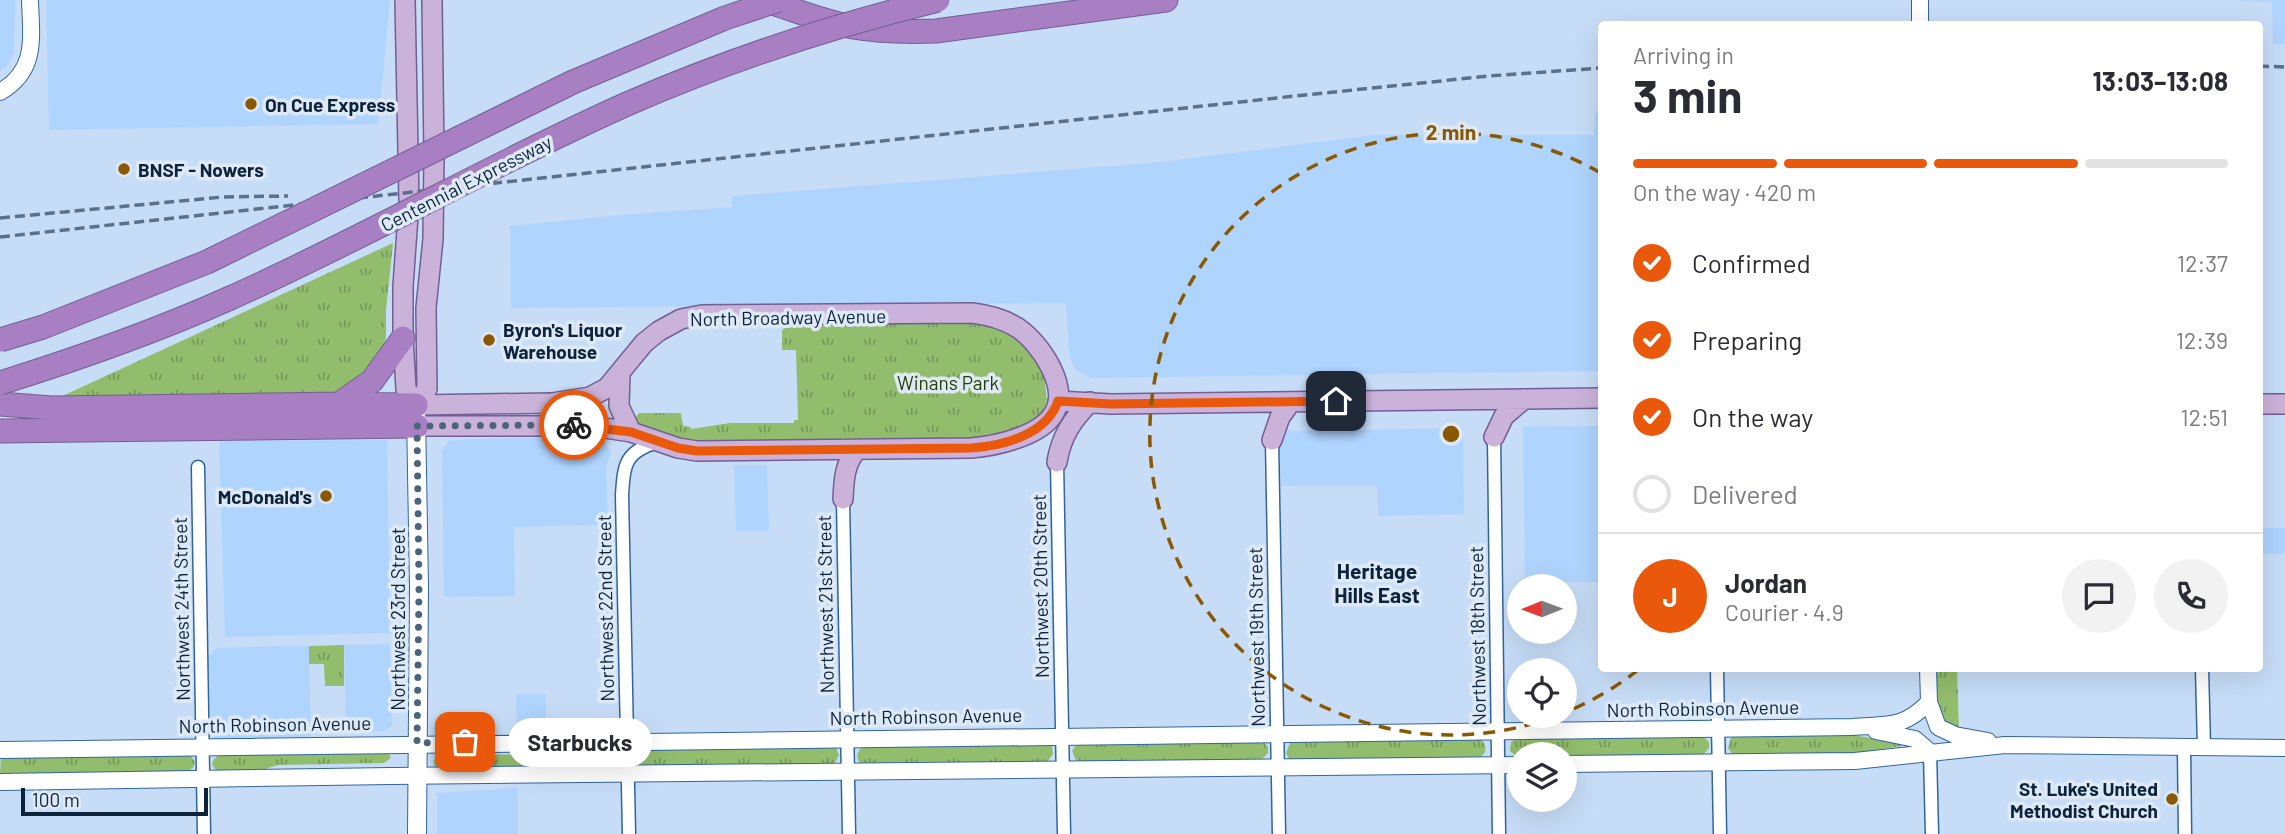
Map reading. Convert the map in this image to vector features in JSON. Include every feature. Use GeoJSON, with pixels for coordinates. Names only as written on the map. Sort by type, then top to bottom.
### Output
{"type":"FeatureCollection","features":[{"type":"Feature","properties":{"kind":"highway"},"geometry":{"type":"LineString","coordinates":[[763,0],[850,27],[879,31],[936,31],[1166,0]]}},
{"type":"Feature","properties":{"kind":"highway"},"geometry":{"type":"LineString","coordinates":[[0,340],[43,327],[207,262],[573,82],[704,27],[779,0]]}},
{"type":"Feature","properties":{"kind":"highway","name":"Centennial Expressway"},"geometry":{"type":"LineString","coordinates":[[0,383],[142,335],[228,299],[556,137],[675,84],[800,38],[938,0]]}},
{"type":"Feature","properties":{"kind":"highway"},"geometry":{"type":"LineString","coordinates":[[339,404],[372,382],[403,338]]}},
{"type":"Feature","properties":{"kind":"highway"},"geometry":{"type":"LineString","coordinates":[[0,404],[52,408],[339,404],[416,416]]}},
{"type":"Feature","properties":{"kind":"highway"},"geometry":{"type":"LineString","coordinates":[[0,431],[416,416]]}},
{"type":"Feature","properties":{"kind":"main road"},"geometry":{"type":"LineString","coordinates":[[405,0],[409,202],[403,286],[403,338],[405,389],[416,416]]}},
{"type":"Feature","properties":{"kind":"main road"},"geometry":{"type":"LineString","coordinates":[[416,416],[427,389],[426,308],[432,239],[434,156],[432,0]]}},
{"type":"Feature","properties":{"kind":"main road","name":"North Broadway Avenue"},"geometry":{"type":"LineString","coordinates":[[416,416],[568,402],[590,397],[607,388],[644,343],[659,331],[681,319],[702,315],[972,313],[991,316],[1020,329],[1050,364],[1058,401]]}},
{"type":"Feature","properties":{"kind":"main road"},"geometry":{"type":"LineString","coordinates":[[620,374],[619,406],[631,432]]}},
{"type":"Feature","properties":{"kind":"main road"},"geometry":{"type":"LineString","coordinates":[[416,416],[592,426],[631,432],[657,442],[697,451],[857,449],[993,446],[1043,425],[1054,413],[1058,401],[1291,402],[1598,398]]}},
{"type":"Feature","properties":{"kind":"main road"},"geometry":{"type":"LineString","coordinates":[[1494,437],[1504,416],[1524,399]]}},
{"type":"Feature","properties":{"kind":"main road"},"geometry":{"type":"LineString","coordinates":[[1057,462],[1065,434],[1076,416],[1090,402]]}},
{"type":"Feature","properties":{"kind":"main road"},"geometry":{"type":"LineString","coordinates":[[1272,440],[1280,417],[1291,402]]}},
{"type":"Feature","properties":{"kind":"main road"},"geometry":{"type":"LineString","coordinates":[[2263,404],[2285,404]]}},
{"type":"Feature","properties":{"kind":"main road","name":"Northwest 23rd Street"},"geometry":{"type":"LineString","coordinates":[[416,416],[419,587],[417,834]]}},
{"type":"Feature","properties":{"kind":"main road"},"geometry":{"type":"LineString","coordinates":[[843,499],[845,468],[857,449]]}},
{"type":"Feature","properties":{"kind":"street"},"geometry":{"type":"LineString","coordinates":[[0,92],[17,78],[30,56],[30,0]]}},
{"type":"Feature","properties":{"kind":"street"},"geometry":{"type":"LineString","coordinates":[[1920,0],[1920,21]]}},
{"type":"Feature","properties":{"kind":"street","name":"Northwest 18th Street"},"geometry":{"type":"LineString","coordinates":[[1494,437],[1499,834]]}},
{"type":"Feature","properties":{"kind":"street","name":"Northwest 19th Street"},"geometry":{"type":"LineString","coordinates":[[1272,440],[1279,834]]}},
{"type":"Feature","properties":{"kind":"street","name":"Northwest 22nd Street"},"geometry":{"type":"LineString","coordinates":[[629,834],[622,495],[624,468],[628,459],[636,451],[657,442]]}},
{"type":"Feature","properties":{"kind":"street","name":"Northwest 20th Street"},"geometry":{"type":"LineString","coordinates":[[1057,462],[1064,834]]}},
{"type":"Feature","properties":{"kind":"street","name":"Northwest 24th Street"},"geometry":{"type":"LineString","coordinates":[[198,467],[204,834]]}},
{"type":"Feature","properties":{"kind":"street","name":"Northwest 21st Street"},"geometry":{"type":"LineString","coordinates":[[843,499],[849,834]]}},
{"type":"Feature","properties":{"kind":"street"},"geometry":{"type":"LineString","coordinates":[[1717,672],[1720,834]]}},
{"type":"Feature","properties":{"kind":"street"},"geometry":{"type":"LineString","coordinates":[[1928,672],[1929,702],[1935,722],[1942,730],[2005,745]]}},
{"type":"Feature","properties":{"kind":"street"},"geometry":{"type":"LineString","coordinates":[[2202,672],[2204,748]]}},
{"type":"Feature","properties":{"kind":"street"},"geometry":{"type":"LineString","coordinates":[[1852,727],[1905,722],[1929,702]]}},
{"type":"Feature","properties":{"kind":"street"},"geometry":{"type":"LineString","coordinates":[[1852,727],[1910,737],[1930,752],[1932,834]]}},
{"type":"Feature","properties":{"kind":"street","name":"North Robinson Avenue"},"geometry":{"type":"LineString","coordinates":[[0,750],[1852,727]]}},
{"type":"Feature","properties":{"kind":"street"},"geometry":{"type":"LineString","coordinates":[[1577,764],[1855,761],[2005,745],[2285,748]]}},
{"type":"Feature","properties":{"kind":"street"},"geometry":{"type":"LineString","coordinates":[[2184,748],[2185,834]]}},
{"type":"Feature","properties":{"kind":"street"},"geometry":{"type":"LineString","coordinates":[[0,782],[1507,765]]}},
{"type":"Feature","properties":{"kind":"shaded area"},"geometry":{"type":"Polygon","coordinates":[[[0,0],[15,0],[14,53],[6,68],[0,71],[0,0]]]}},
{"type":"Feature","properties":{"kind":"shaded area"},"geometry":{"type":"Polygon","coordinates":[[[46,0],[389,0],[378,124],[49,130],[46,0]]]}},
{"type":"Feature","properties":{"kind":"shaded area"},"geometry":{"type":"Polygon","coordinates":[[[2285,0],[2285,44],[2273,44],[2272,2],[2220,1],[2285,0]]]}},
{"type":"Feature","properties":{"kind":"shaded area"},"geometry":{"type":"Polygon","coordinates":[[[1598,111],[1598,371],[1092,378],[1077,371],[1072,363],[1066,303],[511,308],[510,226],[732,207],[732,196],[1162,162],[1373,135],[1594,135],[1595,113],[1598,111]]]}},
{"type":"Feature","properties":{"kind":"shaded area"},"geometry":{"type":"Polygon","coordinates":[[[1523,426],[1598,426],[1598,582],[1577,582],[1577,574],[1525,574],[1523,426]]]}},
{"type":"Feature","properties":{"kind":"shaded area"},"geometry":{"type":"Polygon","coordinates":[[[1463,428],[1464,514],[1378,516],[1377,486],[1281,486],[1279,431],[1463,428]]]}},
{"type":"Feature","properties":{"kind":"shaded area"},"geometry":{"type":"Polygon","coordinates":[[[603,438],[611,452],[606,468],[608,525],[514,527],[515,596],[444,597],[442,451],[450,440],[603,438]]]}},
{"type":"Feature","properties":{"kind":"shaded area"},"geometry":{"type":"Polygon","coordinates":[[[387,440],[390,633],[225,637],[219,441],[387,440]]]}},
{"type":"Feature","properties":{"kind":"shaded area"},"geometry":{"type":"Polygon","coordinates":[[[734,465],[767,465],[769,531],[736,531],[734,465]]]}},
{"type":"Feature","properties":{"kind":"shaded area"},"geometry":{"type":"Polygon","coordinates":[[[2263,528],[2285,528],[2285,554],[2263,554],[2263,528]]]}},
{"type":"Feature","properties":{"kind":"shaded area"},"geometry":{"type":"Polygon","coordinates":[[[390,644],[392,726],[384,731],[346,732],[344,645],[390,644]]]}},
{"type":"Feature","properties":{"kind":"shaded area"},"geometry":{"type":"Polygon","coordinates":[[[309,646],[311,737],[215,739],[211,730],[208,657],[217,648],[309,646]]]}},
{"type":"Feature","properties":{"kind":"shaded area"},"geometry":{"type":"Polygon","coordinates":[[[516,694],[546,694],[546,730],[517,730],[516,694]]]}},
{"type":"Feature","properties":{"kind":"shaded area"},"geometry":{"type":"Polygon","coordinates":[[[518,788],[518,834],[437,834],[437,793],[518,788]]]}},
{"type":"Feature","properties":{"kind":"green space"},"geometry":{"type":"Polygon","coordinates":[[[393,243],[386,338],[379,358],[363,377],[334,394],[56,399],[393,243]]]}},
{"type":"Feature","properties":{"kind":"green space","name":"Winans Park"},"geometry":{"type":"Polygon","coordinates":[[[976,321],[1002,330],[1024,345],[1040,367],[1047,397],[1045,409],[1035,420],[1022,428],[993,438],[714,444],[664,437],[638,423],[635,418],[639,413],[681,413],[683,426],[691,429],[730,423],[794,423],[794,420],[798,420],[796,350],[782,350],[782,331],[787,323],[976,321]]]}},
{"type":"Feature","properties":{"kind":"green space"},"geometry":{"type":"Polygon","coordinates":[[[344,645],[344,686],[325,686],[324,664],[309,664],[309,646],[344,645]]]}},
{"type":"Feature","properties":{"kind":"green space"},"geometry":{"type":"Polygon","coordinates":[[[1937,672],[1957,672],[1959,730],[1944,725],[1937,704],[1937,672]]]}},
{"type":"Feature","properties":{"kind":"green space"},"geometry":{"type":"Polygon","coordinates":[[[1846,734],[1903,743],[1901,746],[1846,755],[1733,755],[1728,748],[1735,735],[1846,734]]]}},
{"type":"Feature","properties":{"kind":"green space"},"geometry":{"type":"Polygon","coordinates":[[[1703,736],[1709,742],[1709,748],[1702,756],[1577,758],[1577,742],[1511,742],[1515,739],[1703,736]]]}},
{"type":"Feature","properties":{"kind":"green space"},"geometry":{"type":"Polygon","coordinates":[[[1296,739],[1481,739],[1486,748],[1482,756],[1475,759],[1295,761],[1289,759],[1286,753],[1290,743],[1296,739]]]}},
{"type":"Feature","properties":{"kind":"green space"},"geometry":{"type":"Polygon","coordinates":[[[1263,741],[1268,747],[1268,753],[1260,761],[1077,763],[1072,751],[1077,743],[1263,741]]]}},
{"type":"Feature","properties":{"kind":"green space"},"geometry":{"type":"Polygon","coordinates":[[[1049,744],[1053,754],[1047,762],[861,765],[857,756],[862,747],[1049,744]]]}},
{"type":"Feature","properties":{"kind":"green space"},"geometry":{"type":"Polygon","coordinates":[[[832,746],[839,755],[834,765],[644,768],[637,760],[642,749],[832,746]]]}},
{"type":"Feature","properties":{"kind":"green space"},"geometry":{"type":"Polygon","coordinates":[[[571,748],[613,748],[618,754],[618,762],[609,768],[441,770],[434,765],[434,760],[441,755],[552,754],[571,748]]]}},
{"type":"Feature","properties":{"kind":"green space"},"geometry":{"type":"Polygon","coordinates":[[[388,752],[391,758],[384,763],[278,765],[262,770],[222,771],[216,770],[212,765],[213,760],[220,754],[388,752]]]}},
{"type":"Feature","properties":{"kind":"green space"},"geometry":{"type":"Polygon","coordinates":[[[190,755],[195,762],[193,768],[186,772],[0,774],[1,757],[190,755]]]}},
{"type":"Feature","properties":{"kind":"railway"},"geometry":{"type":"LineString","coordinates":[[2263,66],[2285,67]]}},
{"type":"Feature","properties":{"kind":"railway"},"geometry":{"type":"LineString","coordinates":[[0,237],[1295,96],[1489,76],[1598,68]]}},
{"type":"Feature","properties":{"kind":"railway"},"geometry":{"type":"LineString","coordinates":[[0,218],[223,197],[288,196]]}},
{"type":"Feature","properties":{"kind":"way so far"},"geometry":{"type":"LineString","coordinates":[[465,742],[417,743],[417,426],[574,425]]}},
{"type":"Feature","properties":{"kind":"place","name":"On Cue Express"},"geometry":{"type":"Point","coordinates":[251,104]}},
{"type":"Feature","properties":{"kind":"place","name":"BNSF - Nowers"},"geometry":{"type":"Point","coordinates":[124,169]}},
{"type":"Feature","properties":{"kind":"place","name":"Byron's Liquor Warehouse"},"geometry":{"type":"Point","coordinates":[489,340]}},
{"type":"Feature","properties":{"kind":"place","name":"McDonald's"},"geometry":{"type":"Point","coordinates":[326,496]}},
{"type":"Feature","properties":{"kind":"place","name":"Starbucks"},"geometry":{"type":"Point","coordinates":[465,742]}},
{"type":"Feature","properties":{"kind":"place","name":"St. Luke's United Methodist Church"},"geometry":{"type":"Point","coordinates":[2172,799]}},
{"type":"Feature","properties":{"kind":"district","name":"Heritage Hills East"},"geometry":{"type":"Point","coordinates":[1377,582]}},
{"type":"Feature","properties":{"kind":"route"},"geometry":{"type":"LineString","coordinates":[[574,425],[631,432],[659,443],[697,451],[971,448],[993,446],[1043,425],[1054,413],[1058,401],[1111,404],[1336,401]]}}]}
